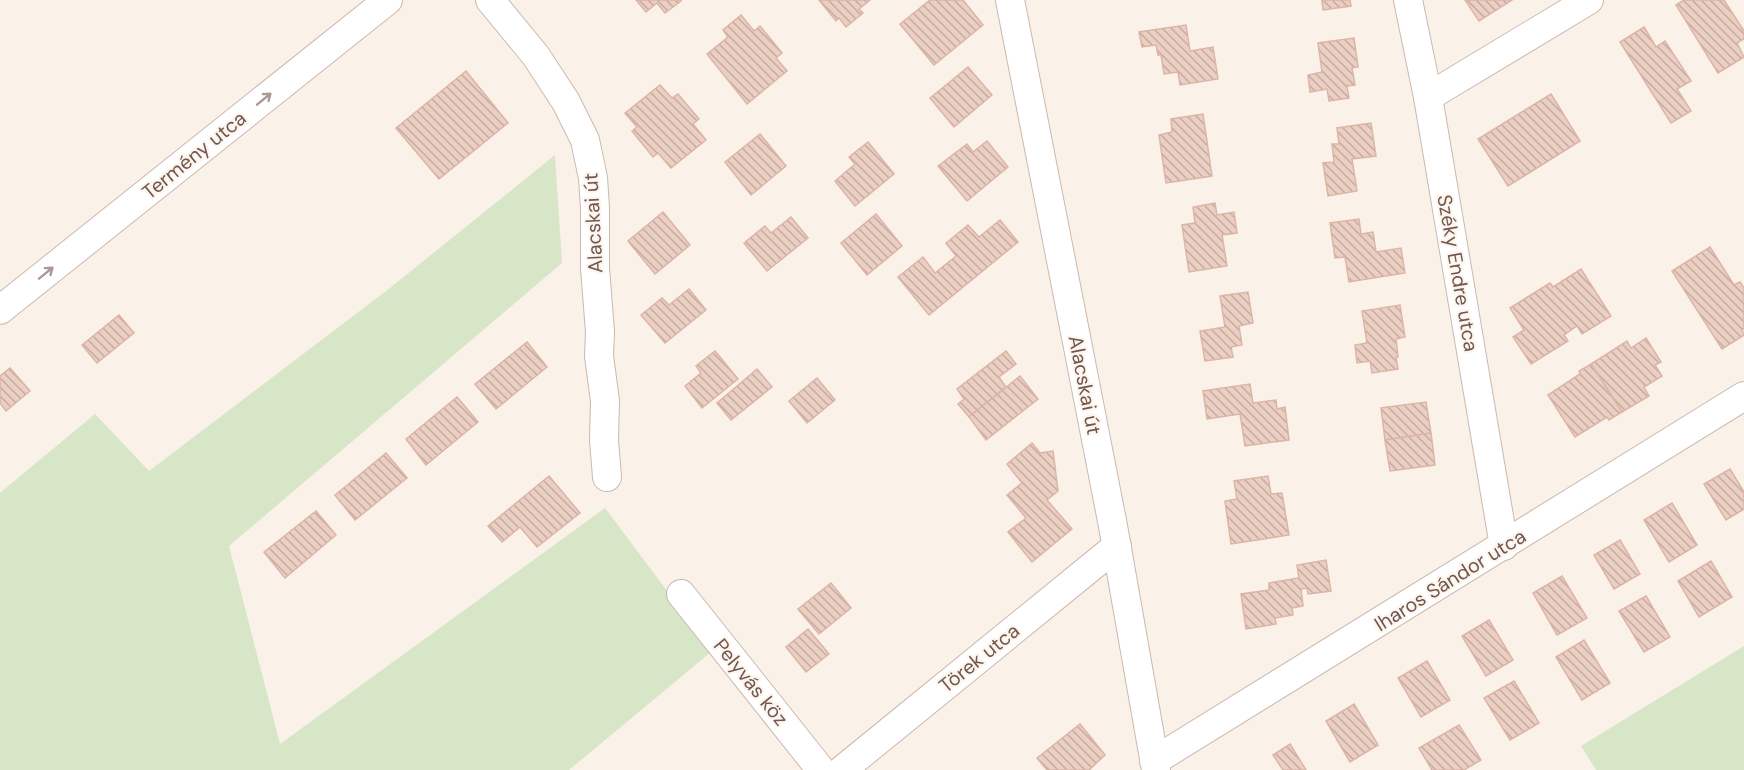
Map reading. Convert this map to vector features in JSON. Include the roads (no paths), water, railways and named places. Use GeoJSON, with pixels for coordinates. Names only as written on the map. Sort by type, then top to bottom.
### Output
{"type":"FeatureCollection","features":[{"type":"Feature","properties":{"kind":"street","name":"Termény utca"},"geometry":{"type":"LineString","coordinates":[[0,310],[388,0]]}},
{"type":"Feature","properties":{"kind":"street","name":"Alacskai út"},"geometry":{"type":"LineString","coordinates":[[490,0],[536,56],[566,102],[585,140],[595,208],[595,268],[600,332],[599,356],[605,401],[604,440],[607,477]]}},
{"type":"Feature","properties":{"kind":"street","name":"Alacskai út"},"geometry":{"type":"LineString","coordinates":[[1010,0],[1117,546],[1155,766]]}},
{"type":"Feature","properties":{"kind":"street","name":"Széky Endre utca"},"geometry":{"type":"LineString","coordinates":[[1408,0],[1428,97],[1504,546]]}},
{"type":"Feature","properties":{"kind":"street"},"geometry":{"type":"LineString","coordinates":[[1428,97],[1589,0]]}},
{"type":"Feature","properties":{"kind":"street","name":"Iharos Sándor utca"},"geometry":{"type":"LineString","coordinates":[[1155,766],[1744,396]]}},
{"type":"Feature","properties":{"kind":"street","name":"Törek utca"},"geometry":{"type":"LineString","coordinates":[[842,770],[1117,546]]}},
{"type":"Feature","properties":{"kind":"street","name":"Pelyvás köz"},"geometry":{"type":"LineString","coordinates":[[681,594],[821,770]]}}]}
